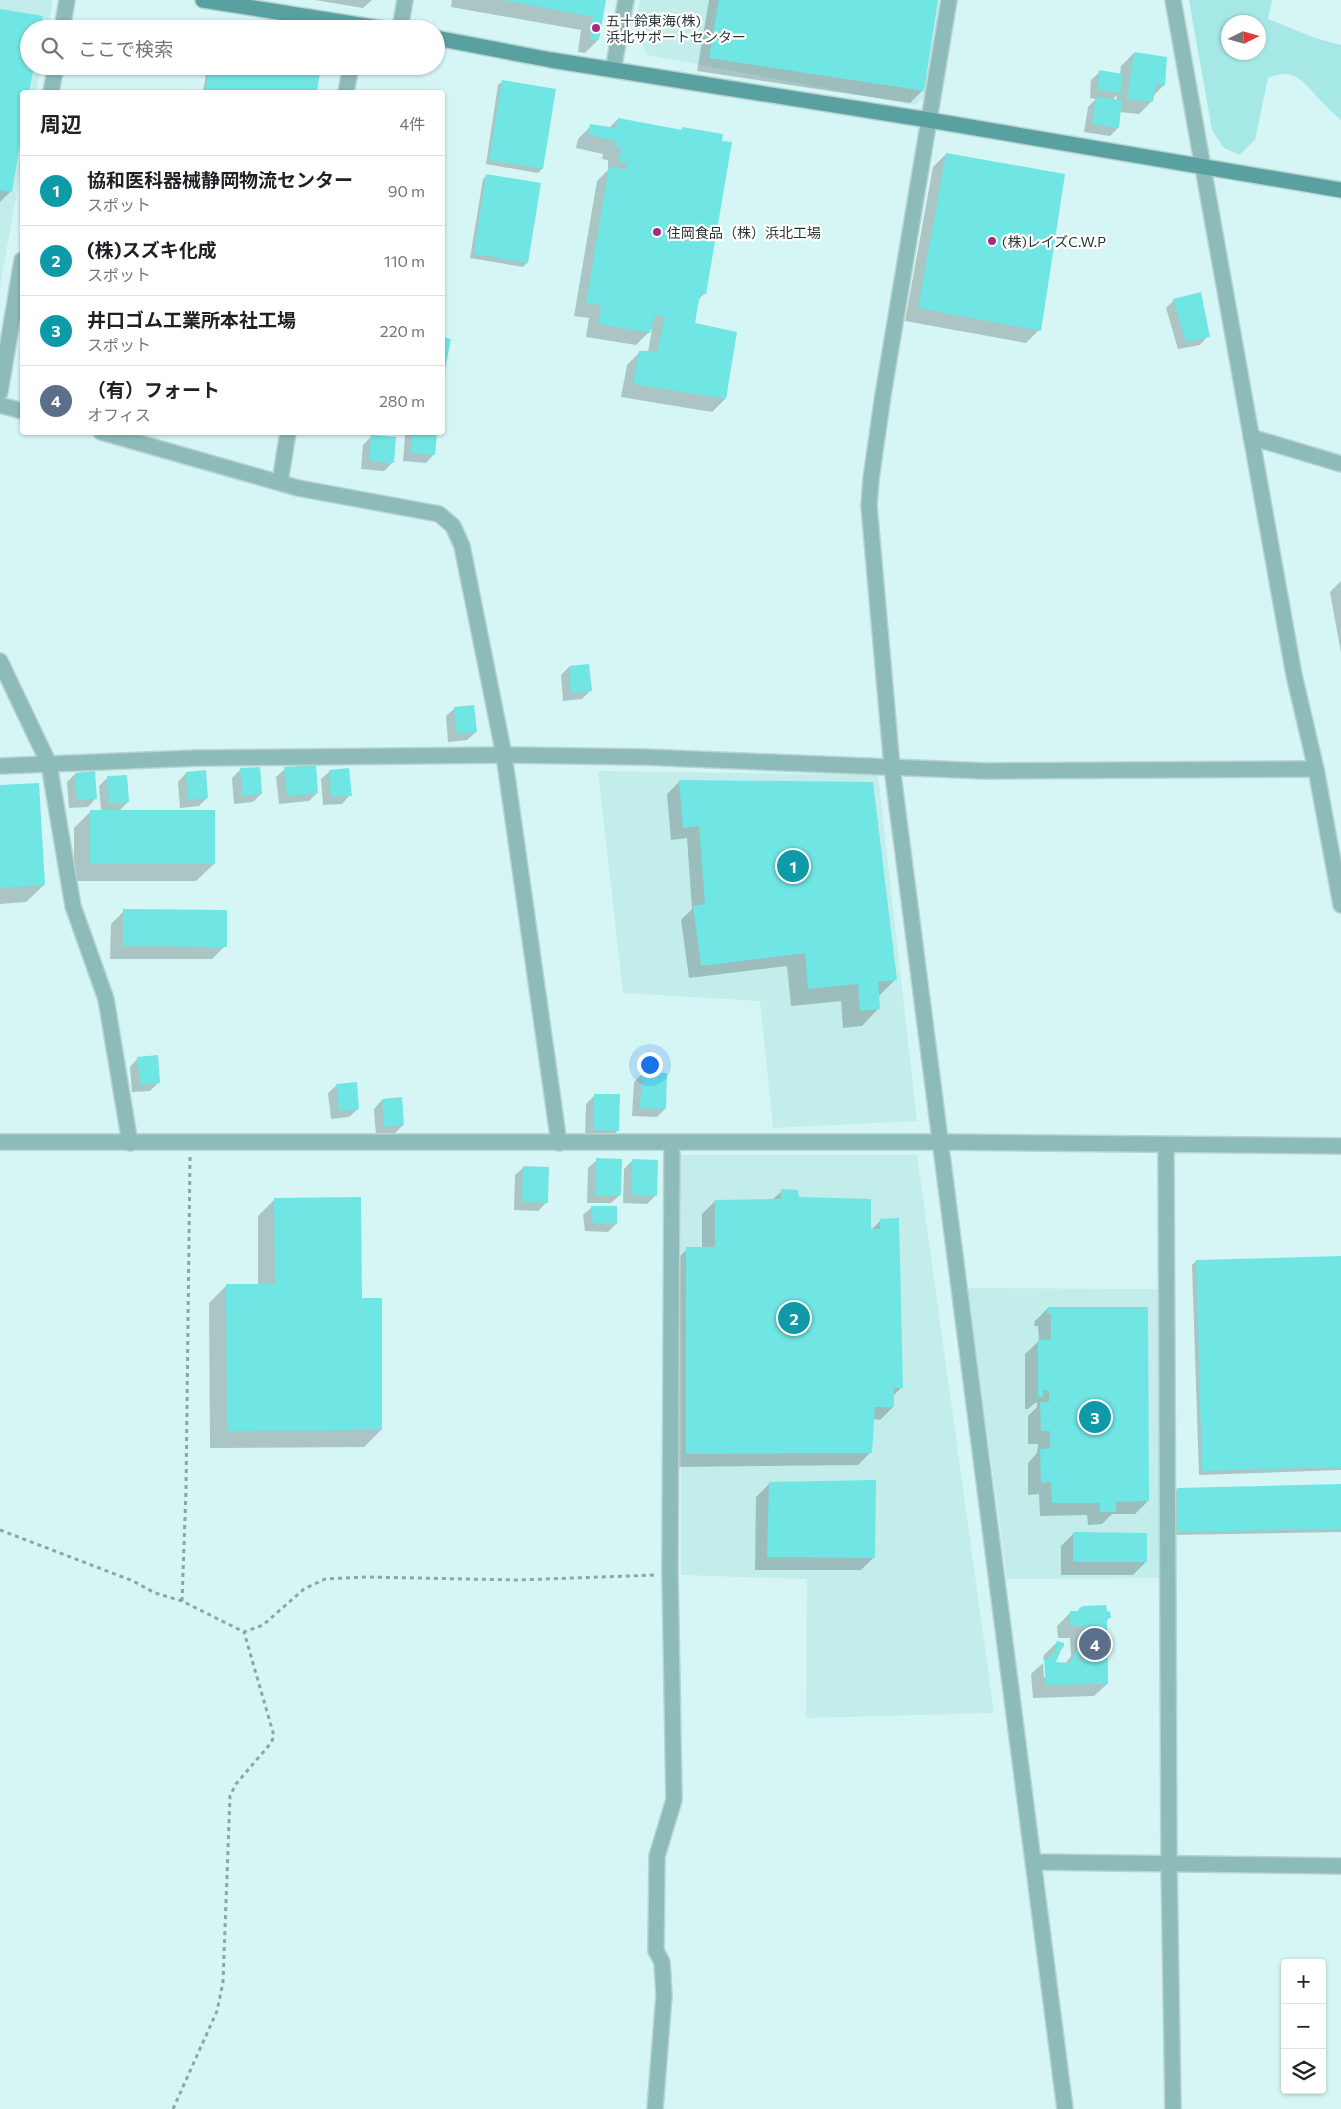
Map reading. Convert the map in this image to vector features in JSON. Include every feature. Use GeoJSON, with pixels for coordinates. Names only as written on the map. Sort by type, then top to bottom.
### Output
{"type":"FeatureCollection","features":[{"type":"Feature","properties":{"kind":"street"},"geometry":{"type":"LineString","coordinates":[[64,20],[67,0]]}},
{"type":"Feature","properties":{"kind":"street"},"geometry":{"type":"LineString","coordinates":[[203,0],[318,20]]}},
{"type":"Feature","properties":{"kind":"street"},"geometry":{"type":"LineString","coordinates":[[402,20],[405,0]]}},
{"type":"Feature","properties":{"kind":"street"},"geometry":{"type":"LineString","coordinates":[[613,70],[626,0]]}},
{"type":"Feature","properties":{"kind":"street"},"geometry":{"type":"LineString","coordinates":[[949,0],[883,395],[869,506],[892,768],[1065,2109]]}},
{"type":"Feature","properties":{"kind":"street"},"geometry":{"type":"LineString","coordinates":[[1174,0],[1294,675],[1338,868],[1341,905]]}},
{"type":"Feature","properties":{"kind":"street"},"geometry":{"type":"LineString","coordinates":[[445,40],[613,70],[929,120],[1341,190]]}},
{"type":"Feature","properties":{"kind":"street"},"geometry":{"type":"LineString","coordinates":[[51,90],[54,75]]}},
{"type":"Feature","properties":{"kind":"street"},"geometry":{"type":"LineString","coordinates":[[346,90],[349,75]]}},
{"type":"Feature","properties":{"kind":"street"},"geometry":{"type":"LineString","coordinates":[[0,392],[20,272]]}},
{"type":"Feature","properties":{"kind":"street"},"geometry":{"type":"LineString","coordinates":[[0,405],[20,410]]}},
{"type":"Feature","properties":{"kind":"street"},"geometry":{"type":"LineString","coordinates":[[112,435],[298,488],[439,514],[453,526],[462,546],[504,755],[559,1143]]}},
{"type":"Feature","properties":{"kind":"street"},"geometry":{"type":"LineString","coordinates":[[280,482],[288,435]]}},
{"type":"Feature","properties":{"kind":"street"},"geometry":{"type":"LineString","coordinates":[[1251,437],[1341,464]]}},
{"type":"Feature","properties":{"kind":"street"},"geometry":{"type":"LineString","coordinates":[[0,661],[49,764],[72,906],[106,999],[130,1143]]}},
{"type":"Feature","properties":{"kind":"street"},"geometry":{"type":"LineString","coordinates":[[0,766],[197,758],[504,755],[643,757],[985,771],[1316,769]]}},
{"type":"Feature","properties":{"kind":"street"},"geometry":{"type":"LineString","coordinates":[[0,1142],[940,1142],[1341,1146]]}},
{"type":"Feature","properties":{"kind":"street"},"geometry":{"type":"LineString","coordinates":[[655,2109],[664,1995],[662,1962],[656,1951],[657,1856],[674,1800],[670,1574],[672,1143]]}},
{"type":"Feature","properties":{"kind":"street"},"geometry":{"type":"LineString","coordinates":[[1166,1145],[1169,1864],[1173,2109]]}},
{"type":"Feature","properties":{"kind":"street"},"geometry":{"type":"LineString","coordinates":[[1034,1862],[1341,1866]]}},
{"type":"Feature","properties":{"kind":"path"},"geometry":{"type":"LineString","coordinates":[[182,1601],[186,1490],[190,1143]]}},
{"type":"Feature","properties":{"kind":"path"},"geometry":{"type":"LineString","coordinates":[[0,1530],[133,1581],[155,1593],[182,1601],[244,1632],[263,1625],[304,1589],[325,1579],[366,1577],[518,1580],[670,1574]]}},
{"type":"Feature","properties":{"kind":"path"},"geometry":{"type":"LineString","coordinates":[[174,2109],[221,1998],[224,1967],[230,1796],[236,1784],[271,1743],[274,1736],[244,1632]]}},
{"type":"Feature","properties":{"kind":"shaded area"},"geometry":{"type":"Polygon","coordinates":[[[0,0],[53,0],[50,20],[20,20],[20,75],[39,75],[36,90],[20,90],[20,175],[0,286],[0,0]]]}},
{"type":"Feature","properties":{"kind":"shaded area"},"geometry":{"type":"Polygon","coordinates":[[[640,0],[943,0],[927,96],[914,105],[648,55],[635,33],[640,0]]]}},
{"type":"Feature","properties":{"kind":"shaded area"},"geometry":{"type":"Polygon","coordinates":[[[1189,0],[1272,0],[1268,19],[1315,38],[1341,45],[1341,120],[1299,79],[1285,74],[1277,75],[1268,78],[1255,140],[1239,155],[1224,148],[1212,130],[1189,0]]]}},
{"type":"Feature","properties":{"kind":"shaded area"},"geometry":{"type":"Polygon","coordinates":[[[598,771],[878,775],[917,1121],[773,1128],[760,1001],[623,993],[598,771]]]}},
{"type":"Feature","properties":{"kind":"shaded area"},"geometry":{"type":"Polygon","coordinates":[[[681,1155],[917,1155],[994,1713],[806,1718],[807,1579],[681,1575],[681,1155]]]}},
{"type":"Feature","properties":{"kind":"shaded area"},"geometry":{"type":"Polygon","coordinates":[[[968,1288],[1158,1289],[1161,1578],[1007,1579],[968,1288]]]}},
{"type":"Feature","properties":{"kind":"building","name":"五十鈴東海(株) 浜北サポートセンター"},"geometry":{"type":"Polygon","coordinates":[[[502,0],[606,0],[599,40],[590,39],[593,17],[502,0]]]}},
{"type":"Feature","properties":{"kind":"building"},"geometry":{"type":"Polygon","coordinates":[[[719,0],[938,0],[924,91],[709,58],[719,0]]]}},
{"type":"Feature","properties":{"kind":"building"},"geometry":{"type":"Polygon","coordinates":[[[0,9],[43,16],[42,20],[20,20],[20,75],[32,75],[29,90],[20,90],[20,143],[12,192],[0,190],[0,9]]]}},
{"type":"Feature","properties":{"kind":"building"},"geometry":{"type":"Polygon","coordinates":[[[1134,52],[1167,57],[1165,86],[1156,84],[1153,102],[1127,99],[1134,52]]]}},
{"type":"Feature","properties":{"kind":"building"},"geometry":{"type":"Polygon","coordinates":[[[1099,70],[1123,74],[1121,93],[1098,90],[1099,70]]]}},
{"type":"Feature","properties":{"kind":"building"},"geometry":{"type":"Polygon","coordinates":[[[208,75],[320,75],[317,90],[205,90],[208,75]]]}},
{"type":"Feature","properties":{"kind":"building"},"geometry":{"type":"Polygon","coordinates":[[[502,80],[556,89],[543,169],[489,160],[502,80]]]}},
{"type":"Feature","properties":{"kind":"building"},"geometry":{"type":"Polygon","coordinates":[[[1096,97],[1122,100],[1119,128],[1092,124],[1096,97]]]}},
{"type":"Feature","properties":{"kind":"building","name":"住岡食品（株）浜北工場"},"geometry":{"type":"Polygon","coordinates":[[[618,118],[682,130],[682,127],[723,134],[722,141],[732,142],[706,294],[700,294],[695,323],[737,332],[726,399],[633,384],[639,351],[657,351],[665,317],[655,315],[650,333],[598,324],[601,305],[586,304],[609,166],[626,170],[627,163],[619,162],[621,147],[614,147],[615,141],[588,135],[590,124],[616,128],[618,118]]]}},
{"type":"Feature","properties":{"kind":"building","name":"(株)レイズC.W.P"},"geometry":{"type":"Polygon","coordinates":[[[946,153],[1065,174],[1041,331],[918,308],[946,153]]]}},
{"type":"Feature","properties":{"kind":"building"},"geometry":{"type":"Polygon","coordinates":[[[486,174],[541,183],[528,263],[474,254],[486,174]]]}},
{"type":"Feature","properties":{"kind":"building"},"geometry":{"type":"Polygon","coordinates":[[[1201,292],[1210,337],[1186,342],[1173,299],[1201,292]]]}},
{"type":"Feature","properties":{"kind":"building"},"geometry":{"type":"Polygon","coordinates":[[[445,338],[451,339],[445,370],[445,338]]]}},
{"type":"Feature","properties":{"kind":"building"},"geometry":{"type":"Polygon","coordinates":[[[371,435],[396,437],[394,463],[369,461],[371,435]]]}},
{"type":"Feature","properties":{"kind":"building"},"geometry":{"type":"Polygon","coordinates":[[[412,435],[437,435],[435,455],[411,453],[412,435]]]}},
{"type":"Feature","properties":{"kind":"building"},"geometry":{"type":"Polygon","coordinates":[[[589,664],[592,691],[571,693],[569,666],[589,664]]]}},
{"type":"Feature","properties":{"kind":"building"},"geometry":{"type":"Polygon","coordinates":[[[474,705],[477,732],[457,734],[454,707],[474,705]]]}},
{"type":"Feature","properties":{"kind":"building"},"geometry":{"type":"Polygon","coordinates":[[[316,765],[318,793],[287,796],[284,767],[316,765]]]}},
{"type":"Feature","properties":{"kind":"building"},"geometry":{"type":"Polygon","coordinates":[[[260,767],[262,794],[242,796],[240,768],[260,767]]]}},
{"type":"Feature","properties":{"kind":"building"},"geometry":{"type":"Polygon","coordinates":[[[349,768],[352,796],[331,797],[329,770],[349,768]]]}},
{"type":"Feature","properties":{"kind":"building"},"geometry":{"type":"Polygon","coordinates":[[[206,770],[208,798],[188,800],[186,772],[206,770]]]}},
{"type":"Feature","properties":{"kind":"building"},"geometry":{"type":"Polygon","coordinates":[[[95,771],[97,799],[77,800],[75,773],[95,771]]]}},
{"type":"Feature","properties":{"kind":"building"},"geometry":{"type":"Polygon","coordinates":[[[127,775],[129,802],[109,804],[107,776],[127,775]]]}},
{"type":"Feature","properties":{"kind":"building"},"geometry":{"type":"Polygon","coordinates":[[[679,780],[873,782],[897,980],[878,982],[880,1009],[860,1011],[858,984],[808,989],[805,953],[701,966],[693,906],[705,904],[699,826],[683,828],[679,780]]]}},
{"type":"Feature","properties":{"kind":"building"},"geometry":{"type":"Polygon","coordinates":[[[39,783],[45,885],[0,888],[0,785],[39,783]]]}},
{"type":"Feature","properties":{"kind":"building"},"geometry":{"type":"Polygon","coordinates":[[[90,810],[215,810],[215,864],[90,864],[90,810]]]}},
{"type":"Feature","properties":{"kind":"building"},"geometry":{"type":"Polygon","coordinates":[[[123,909],[227,910],[227,947],[123,946],[123,909]]]}},
{"type":"Feature","properties":{"kind":"building"},"geometry":{"type":"Polygon","coordinates":[[[158,1055],[160,1083],[140,1085],[137,1057],[158,1055]]]}},
{"type":"Feature","properties":{"kind":"building"},"geometry":{"type":"Polygon","coordinates":[[[642,1072],[667,1073],[666,1109],[640,1108],[642,1072]]]}},
{"type":"Feature","properties":{"kind":"building"},"geometry":{"type":"Polygon","coordinates":[[[357,1082],[359,1109],[339,1111],[336,1084],[357,1082]]]}},
{"type":"Feature","properties":{"kind":"building"},"geometry":{"type":"Polygon","coordinates":[[[594,1094],[620,1094],[619,1131],[593,1130],[594,1094]]]}},
{"type":"Feature","properties":{"kind":"building"},"geometry":{"type":"Polygon","coordinates":[[[402,1097],[404,1125],[384,1127],[382,1099],[402,1097]]]}},
{"type":"Feature","properties":{"kind":"building"},"geometry":{"type":"Polygon","coordinates":[[[596,1158],[622,1159],[621,1195],[595,1195],[596,1158]]]}},
{"type":"Feature","properties":{"kind":"building"},"geometry":{"type":"Polygon","coordinates":[[[632,1159],[658,1160],[657,1196],[631,1195],[632,1159]]]}},
{"type":"Feature","properties":{"kind":"building"},"geometry":{"type":"Polygon","coordinates":[[[523,1166],[549,1167],[548,1203],[522,1202],[523,1166]]]}},
{"type":"Feature","properties":{"kind":"building"},"geometry":{"type":"Polygon","coordinates":[[[781,1189],[798,1190],[799,1197],[871,1199],[871,1229],[880,1229],[880,1219],[899,1218],[903,1388],[894,1388],[894,1407],[875,1407],[872,1453],[686,1454],[686,1247],[715,1247],[715,1200],[781,1199],[781,1189]]]}},
{"type":"Feature","properties":{"kind":"building"},"geometry":{"type":"Polygon","coordinates":[[[361,1197],[362,1298],[382,1298],[382,1430],[227,1431],[226,1284],[275,1284],[274,1198],[361,1197]]]}},
{"type":"Feature","properties":{"kind":"building"},"geometry":{"type":"Polygon","coordinates":[[[591,1206],[617,1206],[617,1224],[593,1223],[591,1206]]]}},
{"type":"Feature","properties":{"kind":"building"},"geometry":{"type":"Polygon","coordinates":[[[1341,1256],[1341,1467],[1202,1471],[1196,1260],[1341,1256]]]}},
{"type":"Feature","properties":{"kind":"building"},"geometry":{"type":"Polygon","coordinates":[[[1048,1307],[1148,1307],[1149,1501],[1116,1502],[1116,1512],[1100,1512],[1100,1503],[1052,1503],[1051,1482],[1041,1483],[1040,1449],[1050,1448],[1050,1431],[1041,1431],[1040,1402],[1049,1402],[1049,1391],[1043,1390],[1043,1397],[1038,1397],[1038,1340],[1051,1340],[1051,1314],[1047,1314],[1048,1307]]]}},
{"type":"Feature","properties":{"kind":"building"},"geometry":{"type":"Polygon","coordinates":[[[876,1480],[875,1558],[767,1557],[769,1482],[876,1480]]]}},
{"type":"Feature","properties":{"kind":"building"},"geometry":{"type":"Polygon","coordinates":[[[1341,1484],[1341,1529],[1178,1532],[1177,1488],[1341,1484]]]}},
{"type":"Feature","properties":{"kind":"building"},"geometry":{"type":"Polygon","coordinates":[[[1073,1532],[1147,1533],[1147,1562],[1073,1562],[1073,1532]]]}},
{"type":"Feature","properties":{"kind":"building"},"geometry":{"type":"Polygon","coordinates":[[[1106,1605],[1111,1618],[1107,1618],[1108,1684],[1046,1685],[1044,1660],[1057,1649],[1055,1646],[1057,1641],[1064,1643],[1064,1646],[1056,1662],[1070,1663],[1079,1646],[1080,1661],[1084,1662],[1083,1626],[1070,1626],[1070,1611],[1079,1611],[1079,1608],[1083,1606],[1106,1605]]]}},
{"type":"Feature","properties":{"kind":"place","name":"五十鈴東海(株) 浜北サポートセンター"},"geometry":{"type":"Point","coordinates":[596,28]}},
{"type":"Feature","properties":{"kind":"place","name":"住岡食品（株）浜北工場"},"geometry":{"type":"Point","coordinates":[657,232]}},
{"type":"Feature","properties":{"kind":"place","name":"(株)レイズC.W.P"},"geometry":{"type":"Point","coordinates":[992,241]}},
{"type":"Feature","properties":{"kind":"place","name":"協和医科器械静岡物流センター"},"geometry":{"type":"Point","coordinates":[793,866]}},
{"type":"Feature","properties":{"kind":"place","name":"(株)スズキ化成"},"geometry":{"type":"Point","coordinates":[794,1318]}},
{"type":"Feature","properties":{"kind":"place","name":"井口ゴム工業所本社工場"},"geometry":{"type":"Point","coordinates":[1095,1417]}},
{"type":"Feature","properties":{"kind":"place","name":"（有）フォート"},"geometry":{"type":"Point","coordinates":[1095,1644]}}]}
